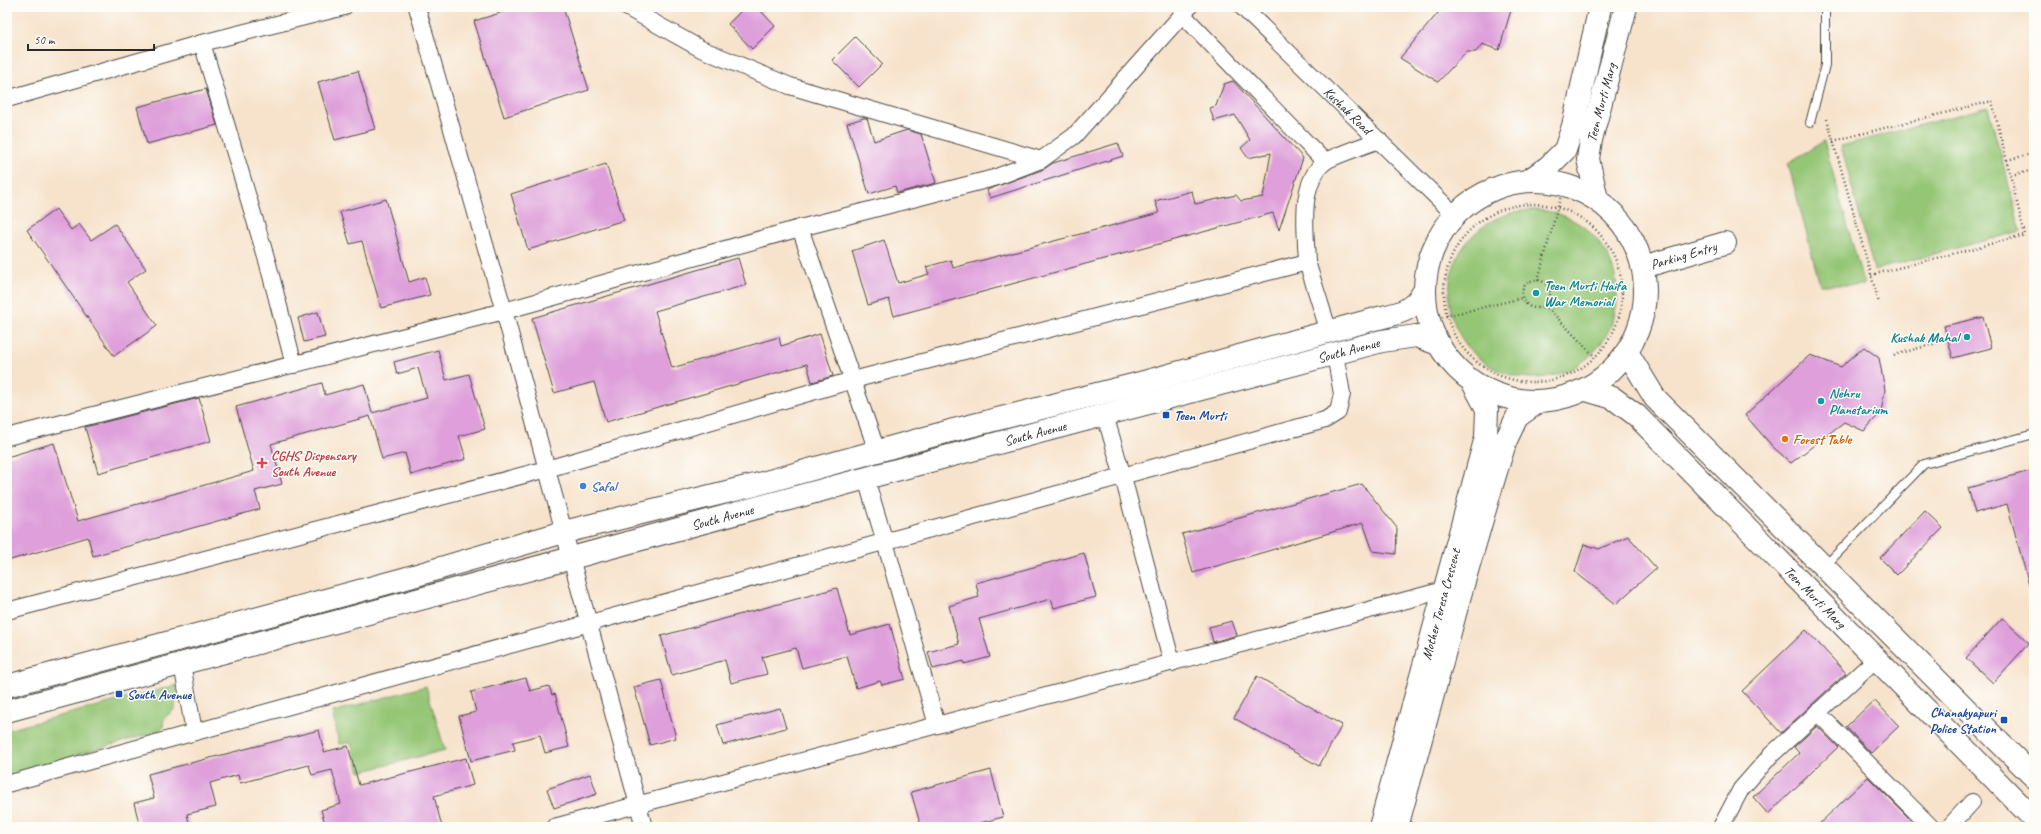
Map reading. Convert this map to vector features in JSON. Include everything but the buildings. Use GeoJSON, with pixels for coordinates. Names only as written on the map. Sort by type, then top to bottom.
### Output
{"type":"FeatureCollection","features":[{"type":"Feature","properties":{"kind":"main road","name":"Teen Murti Marg"},"geometry":{"type":"LineString","coordinates":[[1529,180],[1548,167],[1565,150],[1573,126],[1600,7]]}},
{"type":"Feature","properties":{"kind":"main road","name":"Teen Murti Marg"},"geometry":{"type":"LineString","coordinates":[[1597,199],[1588,159],[1591,140],[1606,89],[1626,7]]}},
{"type":"Feature","properties":{"kind":"main road"},"geometry":{"type":"LineString","coordinates":[[1529,180],[1564,184],[1597,199],[1618,218],[1630,235],[1643,267],[1645,297],[1640,326],[1627,352],[1606,375],[1586,390],[1562,398],[1538,402],[1504,397],[1473,383],[1453,366],[1438,344],[1438,318],[1424,291],[1427,263],[1438,237],[1454,214],[1488,190],[1529,180]]}},
{"type":"Feature","properties":{"kind":"main road","name":"Parking Entry"},"geometry":{"type":"LineString","coordinates":[[1643,267],[1725,243]]}},
{"type":"Feature","properties":{"kind":"main road","name":"South Avenue"},"geometry":{"type":"LineString","coordinates":[[7,686],[403,579],[564,532],[755,485],[877,451],[1133,385],[1408,310],[1418,301],[1424,291]]}},
{"type":"Feature","properties":{"kind":"main road","name":"South Avenue"},"geometry":{"type":"LineString","coordinates":[[7,711],[1382,341],[1416,336],[1438,344]]}},
{"type":"Feature","properties":{"kind":"main road","name":"Teen Murti Marg"},"geometry":{"type":"LineString","coordinates":[[1627,352],[1655,398],[2034,778]]}},
{"type":"Feature","properties":{"kind":"main road","name":"Mother Teresa Crescent"},"geometry":{"type":"LineString","coordinates":[[1380,827],[1486,438],[1487,409],[1473,383]]}},
{"type":"Feature","properties":{"kind":"main road","name":"Teen Murti Marg"},"geometry":{"type":"LineString","coordinates":[[1586,390],[1613,398],[1636,416],[2034,819]]}},
{"type":"Feature","properties":{"kind":"main road","name":"Mother Teresa Crescent"},"geometry":{"type":"LineString","coordinates":[[1397,827],[1462,588],[1506,440],[1517,417],[1538,402]]}},
{"type":"Feature","properties":{"kind":"street"},"geometry":{"type":"LineString","coordinates":[[7,99],[202,44],[344,7]]}},
{"type":"Feature","properties":{"kind":"street"},"geometry":{"type":"LineString","coordinates":[[417,7],[504,311],[644,827]]}},
{"type":"Feature","properties":{"kind":"street"},"geometry":{"type":"LineString","coordinates":[[626,7],[701,49],[790,86],[1041,160]]}},
{"type":"Feature","properties":{"kind":"street","name":"Kushak Road"},"geometry":{"type":"LineString","coordinates":[[1242,7],[1454,214]]}},
{"type":"Feature","properties":{"kind":"street"},"geometry":{"type":"LineString","coordinates":[[7,437],[504,311],[800,228],[994,178],[1041,160],[1074,136],[1186,11],[1325,162]]}},
{"type":"Feature","properties":{"kind":"street"},"geometry":{"type":"LineString","coordinates":[[202,44],[268,264],[294,365]]}},
{"type":"Feature","properties":{"kind":"street"},"geometry":{"type":"LineString","coordinates":[[1329,332],[1307,262],[1305,214],[1310,182],[1325,162],[1379,140]]}},
{"type":"Feature","properties":{"kind":"street"},"geometry":{"type":"LineString","coordinates":[[800,228],[877,451]]}},
{"type":"Feature","properties":{"kind":"street"},"geometry":{"type":"LineString","coordinates":[[7,611],[547,469],[853,380],[1307,262]]}},
{"type":"Feature","properties":{"kind":"street"},"geometry":{"type":"LineString","coordinates":[[7,784],[1325,420],[1338,412],[1342,394],[1335,354]]}},
{"type":"Feature","properties":{"kind":"street"},"geometry":{"type":"LineString","coordinates":[[1105,415],[1123,477],[1172,663]]}},
{"type":"Feature","properties":{"kind":"street"},"geometry":{"type":"LineString","coordinates":[[866,479],[937,725]]}},
{"type":"Feature","properties":{"kind":"street"},"geometry":{"type":"LineString","coordinates":[[554,827],[1444,590]]}},
{"type":"Feature","properties":{"kind":"street"},"geometry":{"type":"LineString","coordinates":[[1721,827],[1742,789],[1771,755],[1876,659]]}},
{"type":"Feature","properties":{"kind":"street"},"geometry":{"type":"LineString","coordinates":[[182,664],[194,732]]}},
{"type":"Feature","properties":{"kind":"street"},"geometry":{"type":"LineString","coordinates":[[1818,712],[1931,827]]}},
{"type":"Feature","properties":{"kind":"street"},"geometry":{"type":"LineString","coordinates":[[1949,827],[1972,802]]}},
{"type":"Feature","properties":{"kind":"lane"},"geometry":{"type":"LineString","coordinates":[[1810,123],[1825,65],[1825,7]]}},
{"type":"Feature","properties":{"kind":"lane"},"geometry":{"type":"LineString","coordinates":[[1824,566],[1924,464],[2034,434]]}},
{"type":"Feature","properties":{"kind":"path"},"geometry":{"type":"LineString","coordinates":[[1833,141],[1992,101],[2025,235],[1871,275]]}},
{"type":"Feature","properties":{"kind":"path"},"geometry":{"type":"LineString","coordinates":[[1827,119],[1879,303]]}},
{"type":"Feature","properties":{"kind":"path"},"geometry":{"type":"LineString","coordinates":[[2007,160],[2034,153]]}},
{"type":"Feature","properties":{"kind":"path"},"geometry":{"type":"LineString","coordinates":[[2011,175],[2034,170]]}},
{"type":"Feature","properties":{"kind":"path"},"geometry":{"type":"LineString","coordinates":[[1538,280],[1564,184]]}},
{"type":"Feature","properties":{"kind":"path"},"geometry":{"type":"LineString","coordinates":[[1533,203],[1558,207],[1581,218],[1600,234],[1609,246],[1619,270],[1622,294],[1620,314],[1612,333],[1595,357],[1578,370],[1550,380],[1530,382],[1510,379],[1492,372],[1471,357],[1456,337],[1438,318],[1447,268],[1455,250],[1470,230],[1486,217],[1509,207],[1533,203]]}},
{"type":"Feature","properties":{"kind":"path"},"geometry":{"type":"LineString","coordinates":[[1538,280],[1546,284],[1550,291],[1548,301],[1545,305],[1535,308],[1530,307],[1522,298],[1522,290],[1530,281],[1538,280]]}},
{"type":"Feature","properties":{"kind":"path"},"geometry":{"type":"LineString","coordinates":[[1438,318],[1522,298]]}},
{"type":"Feature","properties":{"kind":"path"},"geometry":{"type":"LineString","coordinates":[[1545,305],[1595,357]]}},
{"type":"Feature","properties":{"kind":"path"},"geometry":{"type":"LineString","coordinates":[[1894,355],[1937,342]]}},
{"type":"Feature","properties":{"kind":"green space"},"geometry":{"type":"Polygon","coordinates":[[[1988,107],[2021,231],[1874,270],[1841,146],[1988,107]]]}},
{"type":"Feature","properties":{"kind":"green space"},"geometry":{"type":"Polygon","coordinates":[[[1824,141],[1864,285],[1820,285],[1788,163],[1824,141]]]}},
{"type":"Feature","properties":{"kind":"green space"},"geometry":{"type":"Polygon","coordinates":[[[1525,210],[1541,210],[1557,213],[1573,220],[1586,229],[1598,241],[1607,254],[1614,270],[1617,294],[1616,310],[1611,326],[1603,341],[1586,359],[1573,368],[1557,375],[1541,378],[1525,378],[1509,375],[1486,364],[1463,341],[1452,318],[1449,302],[1449,286],[1452,270],[1463,247],[1486,224],[1509,213],[1525,210]]]}},
{"type":"Feature","properties":{"kind":"green space"},"geometry":{"type":"Polygon","coordinates":[[[177,685],[175,709],[164,718],[163,728],[153,733],[7,775],[7,730],[177,685]]]}},
{"type":"Feature","properties":{"kind":"green space"},"geometry":{"type":"Polygon","coordinates":[[[426,686],[445,750],[360,772],[351,743],[339,744],[332,712],[426,686]]]}},
{"type":"Feature","properties":{"kind":"place","name":"Teen Murti Haifa War Memorial"},"geometry":{"type":"Point","coordinates":[1536,293]}},
{"type":"Feature","properties":{"kind":"place","name":"Kushak Mahal"},"geometry":{"type":"Point","coordinates":[1967,337]}},
{"type":"Feature","properties":{"kind":"place","name":"Nehru Planetarium"},"geometry":{"type":"Point","coordinates":[1821,401]}},
{"type":"Feature","properties":{"kind":"place","name":"Teen Murti"},"geometry":{"type":"Point","coordinates":[1166,415]}},
{"type":"Feature","properties":{"kind":"place","name":"Forest Table"},"geometry":{"type":"Point","coordinates":[1785,439]}},
{"type":"Feature","properties":{"kind":"place","name":"CGHS Dispensary South Avenue"},"geometry":{"type":"Point","coordinates":[262,463]}},
{"type":"Feature","properties":{"kind":"place","name":"Safal"},"geometry":{"type":"Point","coordinates":[583,486]}},
{"type":"Feature","properties":{"kind":"place","name":"South Avenue"},"geometry":{"type":"Point","coordinates":[119,694]}},
{"type":"Feature","properties":{"kind":"place","name":"Chanakyapuri Police Station"},"geometry":{"type":"Point","coordinates":[2004,720]}}]}
